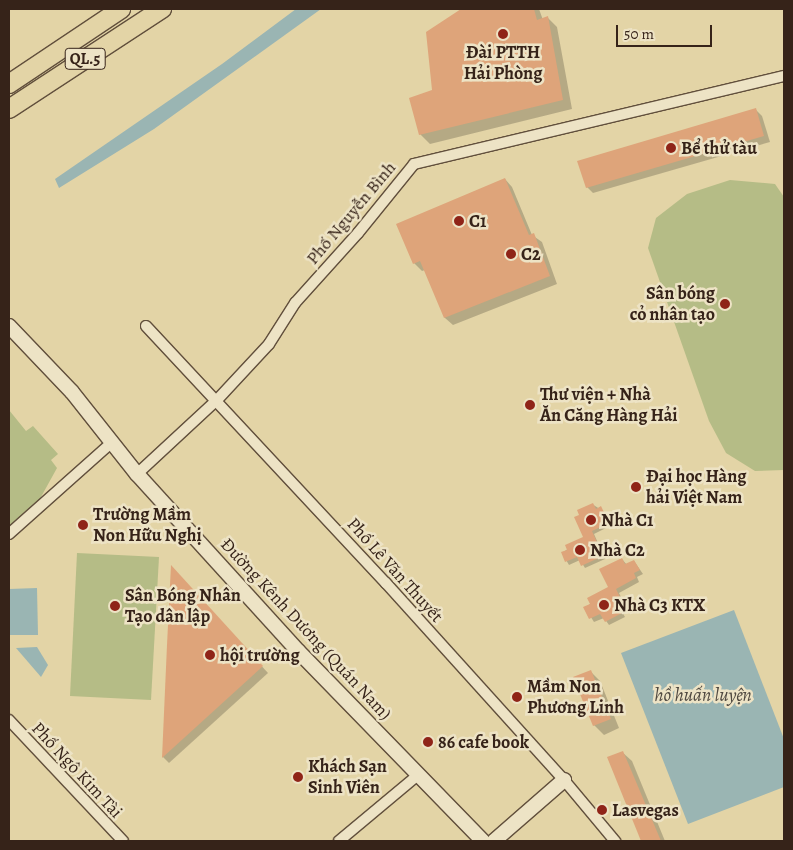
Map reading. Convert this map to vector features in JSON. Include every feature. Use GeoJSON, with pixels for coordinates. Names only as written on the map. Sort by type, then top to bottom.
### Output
{"type":"FeatureCollection","features":[{"type":"Feature","properties":{"kind":"highway","name":"QL.5"},"geometry":{"type":"LineString","coordinates":[[9,84],[121,9]]}},
{"type":"Feature","properties":{"kind":"highway","name":"QL.5"},"geometry":{"type":"LineString","coordinates":[[9,109],[162,9]]}},
{"type":"Feature","properties":{"kind":"street","name":"Phố Nguyễn Bình"},"geometry":{"type":"LineString","coordinates":[[138,474],[217,400],[269,344],[295,303],[358,233],[414,164],[784,76]]}},
{"type":"Feature","properties":{"kind":"street","name":"Đường Kênh Dương (Quán Nam)"},"geometry":{"type":"LineString","coordinates":[[9,326],[72,392],[110,442],[298,651],[483,841]]}},
{"type":"Feature","properties":{"kind":"street","name":"Phố Lê Văn Thuyết"},"geometry":{"type":"LineString","coordinates":[[146,326],[217,400],[564,780],[614,841]]}},
{"type":"Feature","properties":{"kind":"street"},"geometry":{"type":"LineString","coordinates":[[9,534],[110,442]]}},
{"type":"Feature","properties":{"kind":"street","name":"Phố Ngô Kim Tài"},"geometry":{"type":"LineString","coordinates":[[9,720],[123,841]]}},
{"type":"Feature","properties":{"kind":"street"},"geometry":{"type":"LineString","coordinates":[[339,841],[418,775]]}},
{"type":"Feature","properties":{"kind":"street"},"geometry":{"type":"LineString","coordinates":[[494,841],[564,780]]}},
{"type":"Feature","properties":{"kind":"green space","name":"Sân bóng cỏ nhân tạo"},"geometry":{"type":"Polygon","coordinates":[[[730,180],[775,184],[784,197],[784,470],[755,471],[726,453],[709,421],[648,248],[656,218],[687,194],[730,180]]]}},
{"type":"Feature","properties":{"kind":"green space"},"geometry":{"type":"Polygon","coordinates":[[[9,410],[26,431],[33,426],[58,454],[51,460],[57,468],[36,506],[12,529],[9,524],[9,410]]]}},
{"type":"Feature","properties":{"kind":"green space","name":"Sân Bóng Nhân Tạo dân lập"},"geometry":{"type":"Polygon","coordinates":[[[77,553],[159,557],[151,700],[70,696],[77,553]]]}},
{"type":"Feature","properties":{"kind":"water"},"geometry":{"type":"Polygon","coordinates":[[[296,9],[321,9],[154,129],[59,188],[55,179],[222,64],[296,9]]]}},
{"type":"Feature","properties":{"kind":"water"},"geometry":{"type":"Polygon","coordinates":[[[37,588],[38,635],[9,635],[9,589],[37,588]]]}},
{"type":"Feature","properties":{"kind":"water","name":"hồ huấn luyện"},"geometry":{"type":"Polygon","coordinates":[[[734,610],[784,739],[784,787],[688,824],[621,653],[734,610]]]}},
{"type":"Feature","properties":{"kind":"water"},"geometry":{"type":"Polygon","coordinates":[[[37,647],[48,665],[41,677],[16,648],[37,647]]]}},
{"type":"Feature","properties":{"kind":"building","name":"Đài PTTH Hải Phòng"},"geometry":{"type":"Polygon","coordinates":[[[461,9],[534,9],[537,20],[548,16],[563,100],[419,135],[409,98],[432,90],[426,32],[461,9]]]}},
{"type":"Feature","properties":{"kind":"building","name":"Bể thử tàu"},"geometry":{"type":"Polygon","coordinates":[[[756,108],[764,136],[586,188],[577,161],[756,108]]]}},
{"type":"Feature","properties":{"kind":"building"},"geometry":{"type":"Polygon","coordinates":[[[505,178],[529,235],[534,233],[550,276],[444,318],[420,261],[413,264],[396,224],[505,178]]]}},
{"type":"Feature","properties":{"kind":"building"},"geometry":{"type":"Polygon","coordinates":[[[593,503],[596,509],[601,506],[609,523],[592,531],[603,556],[581,566],[577,557],[565,562],[561,552],[567,550],[565,545],[583,537],[574,517],[579,515],[577,510],[593,503]]]}},
{"type":"Feature","properties":{"kind":"building"},"geometry":{"type":"Polygon","coordinates":[[[622,558],[625,564],[634,560],[640,570],[634,573],[636,578],[616,589],[623,603],[618,606],[622,613],[605,622],[600,614],[589,619],[583,607],[590,604],[587,598],[608,587],[599,569],[622,558]]]}},
{"type":"Feature","properties":{"kind":"building","name":"hội trường"},"geometry":{"type":"Polygon","coordinates":[[[171,565],[263,666],[162,758],[167,645],[171,565]]]}},
{"type":"Feature","properties":{"kind":"building"},"geometry":{"type":"Polygon","coordinates":[[[591,670],[611,719],[593,726],[573,677],[591,670]]]}},
{"type":"Feature","properties":{"kind":"building"},"geometry":{"type":"Polygon","coordinates":[[[623,751],[661,841],[641,841],[607,757],[623,751]]]}},
{"type":"Feature","properties":{"kind":"place","name":"Đài PTTH Hải Phòng"},"geometry":{"type":"Point","coordinates":[503,34]}},
{"type":"Feature","properties":{"kind":"place","name":"Bể thử tàu"},"geometry":{"type":"Point","coordinates":[671,148]}},
{"type":"Feature","properties":{"kind":"place","name":"C1"},"geometry":{"type":"Point","coordinates":[459,221]}},
{"type":"Feature","properties":{"kind":"place","name":"C2"},"geometry":{"type":"Point","coordinates":[511,254]}},
{"type":"Feature","properties":{"kind":"place","name":"Sân bóng cỏ nhân tạo"},"geometry":{"type":"Point","coordinates":[725,304]}},
{"type":"Feature","properties":{"kind":"place","name":"Thư viện + Nhà Ăn Căng Hàng Hải"},"geometry":{"type":"Point","coordinates":[530,405]}},
{"type":"Feature","properties":{"kind":"place","name":"Đại học Hàng hải Việt Nam"},"geometry":{"type":"Point","coordinates":[636,487]}},
{"type":"Feature","properties":{"kind":"place","name":"Nhà C1"},"geometry":{"type":"Point","coordinates":[591,520]}},
{"type":"Feature","properties":{"kind":"place","name":"Trường Mầm Non Hữu Nghị"},"geometry":{"type":"Point","coordinates":[83,525]}},
{"type":"Feature","properties":{"kind":"place","name":"Nhà C2"},"geometry":{"type":"Point","coordinates":[580,550]}},
{"type":"Feature","properties":{"kind":"place","name":"Nhà C3 KTX"},"geometry":{"type":"Point","coordinates":[604,605]}},
{"type":"Feature","properties":{"kind":"place","name":"Sân Bóng Nhân Tạo dân lập"},"geometry":{"type":"Point","coordinates":[115,606]}},
{"type":"Feature","properties":{"kind":"place","name":"hội trường"},"geometry":{"type":"Point","coordinates":[210,655]}},
{"type":"Feature","properties":{"kind":"place","name":"Mầm Non Phương Linh"},"geometry":{"type":"Point","coordinates":[517,697]}},
{"type":"Feature","properties":{"kind":"place","name":"86 cafe book"},"geometry":{"type":"Point","coordinates":[428,742]}},
{"type":"Feature","properties":{"kind":"place","name":"Khách Sạn Sinh Viên"},"geometry":{"type":"Point","coordinates":[298,777]}},
{"type":"Feature","properties":{"kind":"place","name":"Lasvegas"},"geometry":{"type":"Point","coordinates":[602,810]}}]}
